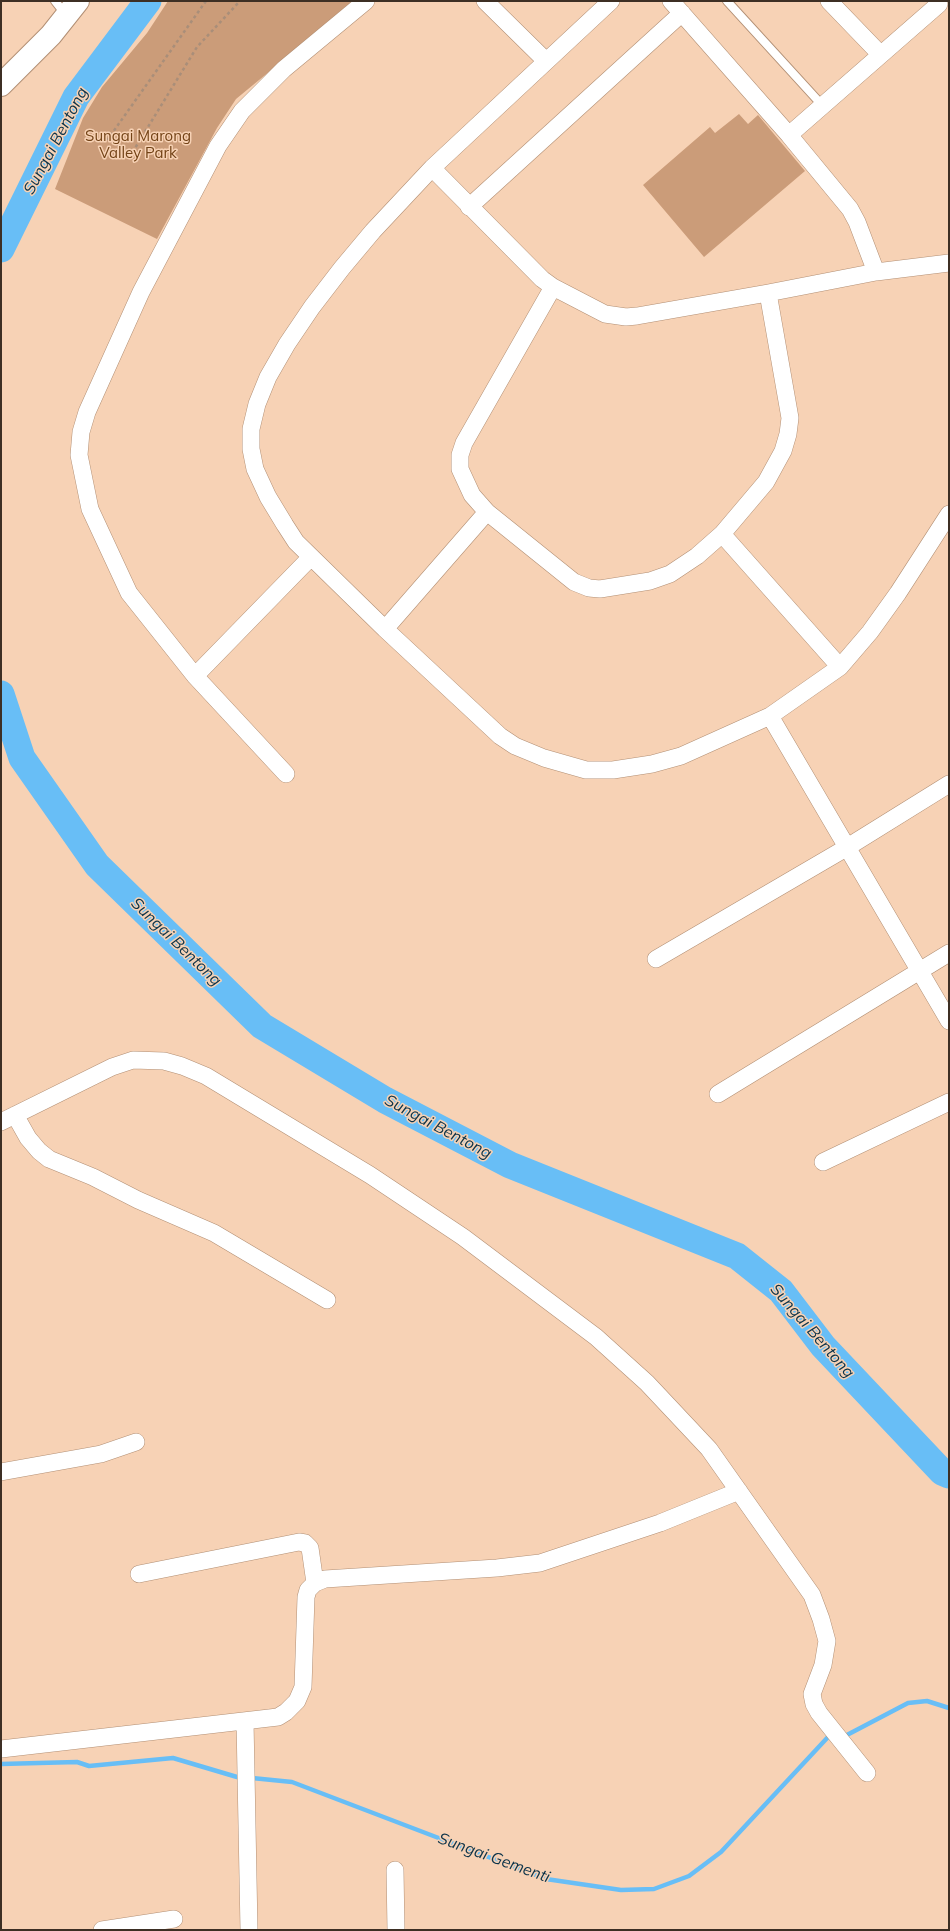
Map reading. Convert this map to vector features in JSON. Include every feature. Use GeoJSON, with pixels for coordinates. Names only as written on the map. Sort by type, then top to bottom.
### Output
{"type":"FeatureCollection","features":[{"type":"Feature","properties":{"kind":"main road"},"geometry":{"type":"LineString","coordinates":[[1,85],[51,35],[66,6]]}},
{"type":"Feature","properties":{"kind":"street"},"geometry":{"type":"LineString","coordinates":[[286,774],[195,676],[129,593],[90,509],[79,455],[81,432],[87,412],[140,292],[218,146],[242,110],[284,69],[366,1]]}},
{"type":"Feature","properties":{"kind":"street"},"geometry":{"type":"LineString","coordinates":[[485,1],[546,60]]}},
{"type":"Feature","properties":{"kind":"street"},"geometry":{"type":"LineString","coordinates":[[611,1],[546,60],[432,168],[372,231],[312,307],[268,377],[257,404],[252,429],[251,449],[255,469],[268,497],[296,542],[385,629],[500,736],[514,746],[544,758],[586,770],[652,764],[681,756],[770,716],[840,667],[870,632],[948,518]]}},
{"type":"Feature","properties":{"kind":"street"},"geometry":{"type":"LineString","coordinates":[[829,1],[880,54]]}},
{"type":"Feature","properties":{"kind":"street"},"geometry":{"type":"LineString","coordinates":[[789,134],[940,2]]}},
{"type":"Feature","properties":{"kind":"street"},"geometry":{"type":"LineString","coordinates":[[469,207],[675,4],[789,134],[850,209],[857,222],[876,272]]}},
{"type":"Feature","properties":{"kind":"street"},"geometry":{"type":"LineString","coordinates":[[432,168],[531,270],[552,287],[606,314],[626,317],[768,293],[876,272],[949,263]]}},
{"type":"Feature","properties":{"kind":"street"},"geometry":{"type":"LineString","coordinates":[[552,287],[464,443],[460,455],[460,469],[464,482],[472,495],[487,512],[574,582],[589,588],[600,589],[650,581],[670,574],[697,556],[722,534],[766,482],[783,451],[788,434],[790,418],[768,293]]}},
{"type":"Feature","properties":{"kind":"street"},"geometry":{"type":"LineString","coordinates":[[385,629],[487,512]]}},
{"type":"Feature","properties":{"kind":"street"},"geometry":{"type":"LineString","coordinates":[[722,534],[840,667]]}},
{"type":"Feature","properties":{"kind":"street"},"geometry":{"type":"LineString","coordinates":[[195,676],[312,557]]}},
{"type":"Feature","properties":{"kind":"street"},"geometry":{"type":"LineString","coordinates":[[770,716],[846,848],[949,1021]]}},
{"type":"Feature","properties":{"kind":"street"},"geometry":{"type":"LineString","coordinates":[[656,959],[846,848],[949,784]]}},
{"type":"Feature","properties":{"kind":"street"},"geometry":{"type":"LineString","coordinates":[[718,1094],[949,953]]}},
{"type":"Feature","properties":{"kind":"street"},"geometry":{"type":"LineString","coordinates":[[327,1300],[214,1233],[138,1200],[93,1177],[49,1159],[39,1151],[32,1142],[8,1119],[112,1067],[133,1060],[164,1061],[182,1066],[206,1076],[370,1175],[457,1232],[596,1337],[647,1383],[709,1449],[812,1595],[827,1641],[823,1665],[812,1694],[814,1704],[819,1713],[867,1772]]}},
{"type":"Feature","properties":{"kind":"street"},"geometry":{"type":"LineString","coordinates":[[823,1162],[949,1102]]}},
{"type":"Feature","properties":{"kind":"street"},"geometry":{"type":"LineString","coordinates":[[1,1472],[101,1454],[136,1442]]}},
{"type":"Feature","properties":{"kind":"street"},"geometry":{"type":"LineString","coordinates":[[1,1749],[278,1717],[292,1707],[300,1695],[303,1687],[306,1597],[308,1590],[315,1583],[325,1579],[497,1568],[540,1563],[660,1522],[739,1491]]}},
{"type":"Feature","properties":{"kind":"street"},"geometry":{"type":"LineString","coordinates":[[139,1574],[299,1542],[310,1548],[315,1583]]}},
{"type":"Feature","properties":{"kind":"street"},"geometry":{"type":"LineString","coordinates":[[246,1721],[249,1930]]}},
{"type":"Feature","properties":{"kind":"street"},"geometry":{"type":"LineString","coordinates":[[395,1870],[396,1930]]}},
{"type":"Feature","properties":{"kind":"street"},"geometry":{"type":"LineString","coordinates":[[102,1930],[174,1919]]}},
{"type":"Feature","properties":{"kind":"lane"},"geometry":{"type":"LineString","coordinates":[[727,1],[822,105]]}},
{"type":"Feature","properties":{"kind":"path"},"geometry":{"type":"LineString","coordinates":[[206,1],[108,139],[132,153],[197,47],[240,1]]}},
{"type":"Feature","properties":{"kind":"green space","name":"Sungai Marong Valley Park"},"geometry":{"type":"Polygon","coordinates":[[[168,1],[355,1],[236,99],[217,128],[157,239],[55,189],[83,118],[102,87],[147,33],[168,1]]]}},
{"type":"Feature","properties":{"kind":"green space"},"geometry":{"type":"Polygon","coordinates":[[[739,114],[748,124],[758,115],[805,171],[704,257],[643,185],[710,127],[715,133],[739,114]]]}},
{"type":"Feature","properties":{"kind":"waterway","name":"Sungai Bentong"},"geometry":{"type":"LineString","coordinates":[[1,249],[76,97],[148,1]]}},
{"type":"Feature","properties":{"kind":"waterway","name":"Sungai Bentong"},"geometry":{"type":"LineString","coordinates":[[1,694],[22,758],[97,865],[262,1026],[385,1100],[510,1165],[737,1256],[781,1291],[823,1346],[942,1472],[949,1475]]}},
{"type":"Feature","properties":{"kind":"waterway","name":"Sungai Gementi"},"geometry":{"type":"LineString","coordinates":[[845,1736],[908,1703],[927,1701],[949,1708]]}},
{"type":"Feature","properties":{"kind":"waterway","name":"Sungai Gementi"},"geometry":{"type":"LineString","coordinates":[[252,1778],[292,1782],[546,1879],[621,1890],[654,1889],[689,1876],[721,1852],[828,1737]]}},
{"type":"Feature","properties":{"kind":"waterway","name":"Sungai Gementi"},"geometry":{"type":"LineString","coordinates":[[1,1764],[77,1762],[89,1766],[173,1758],[237,1777]]}}]}
